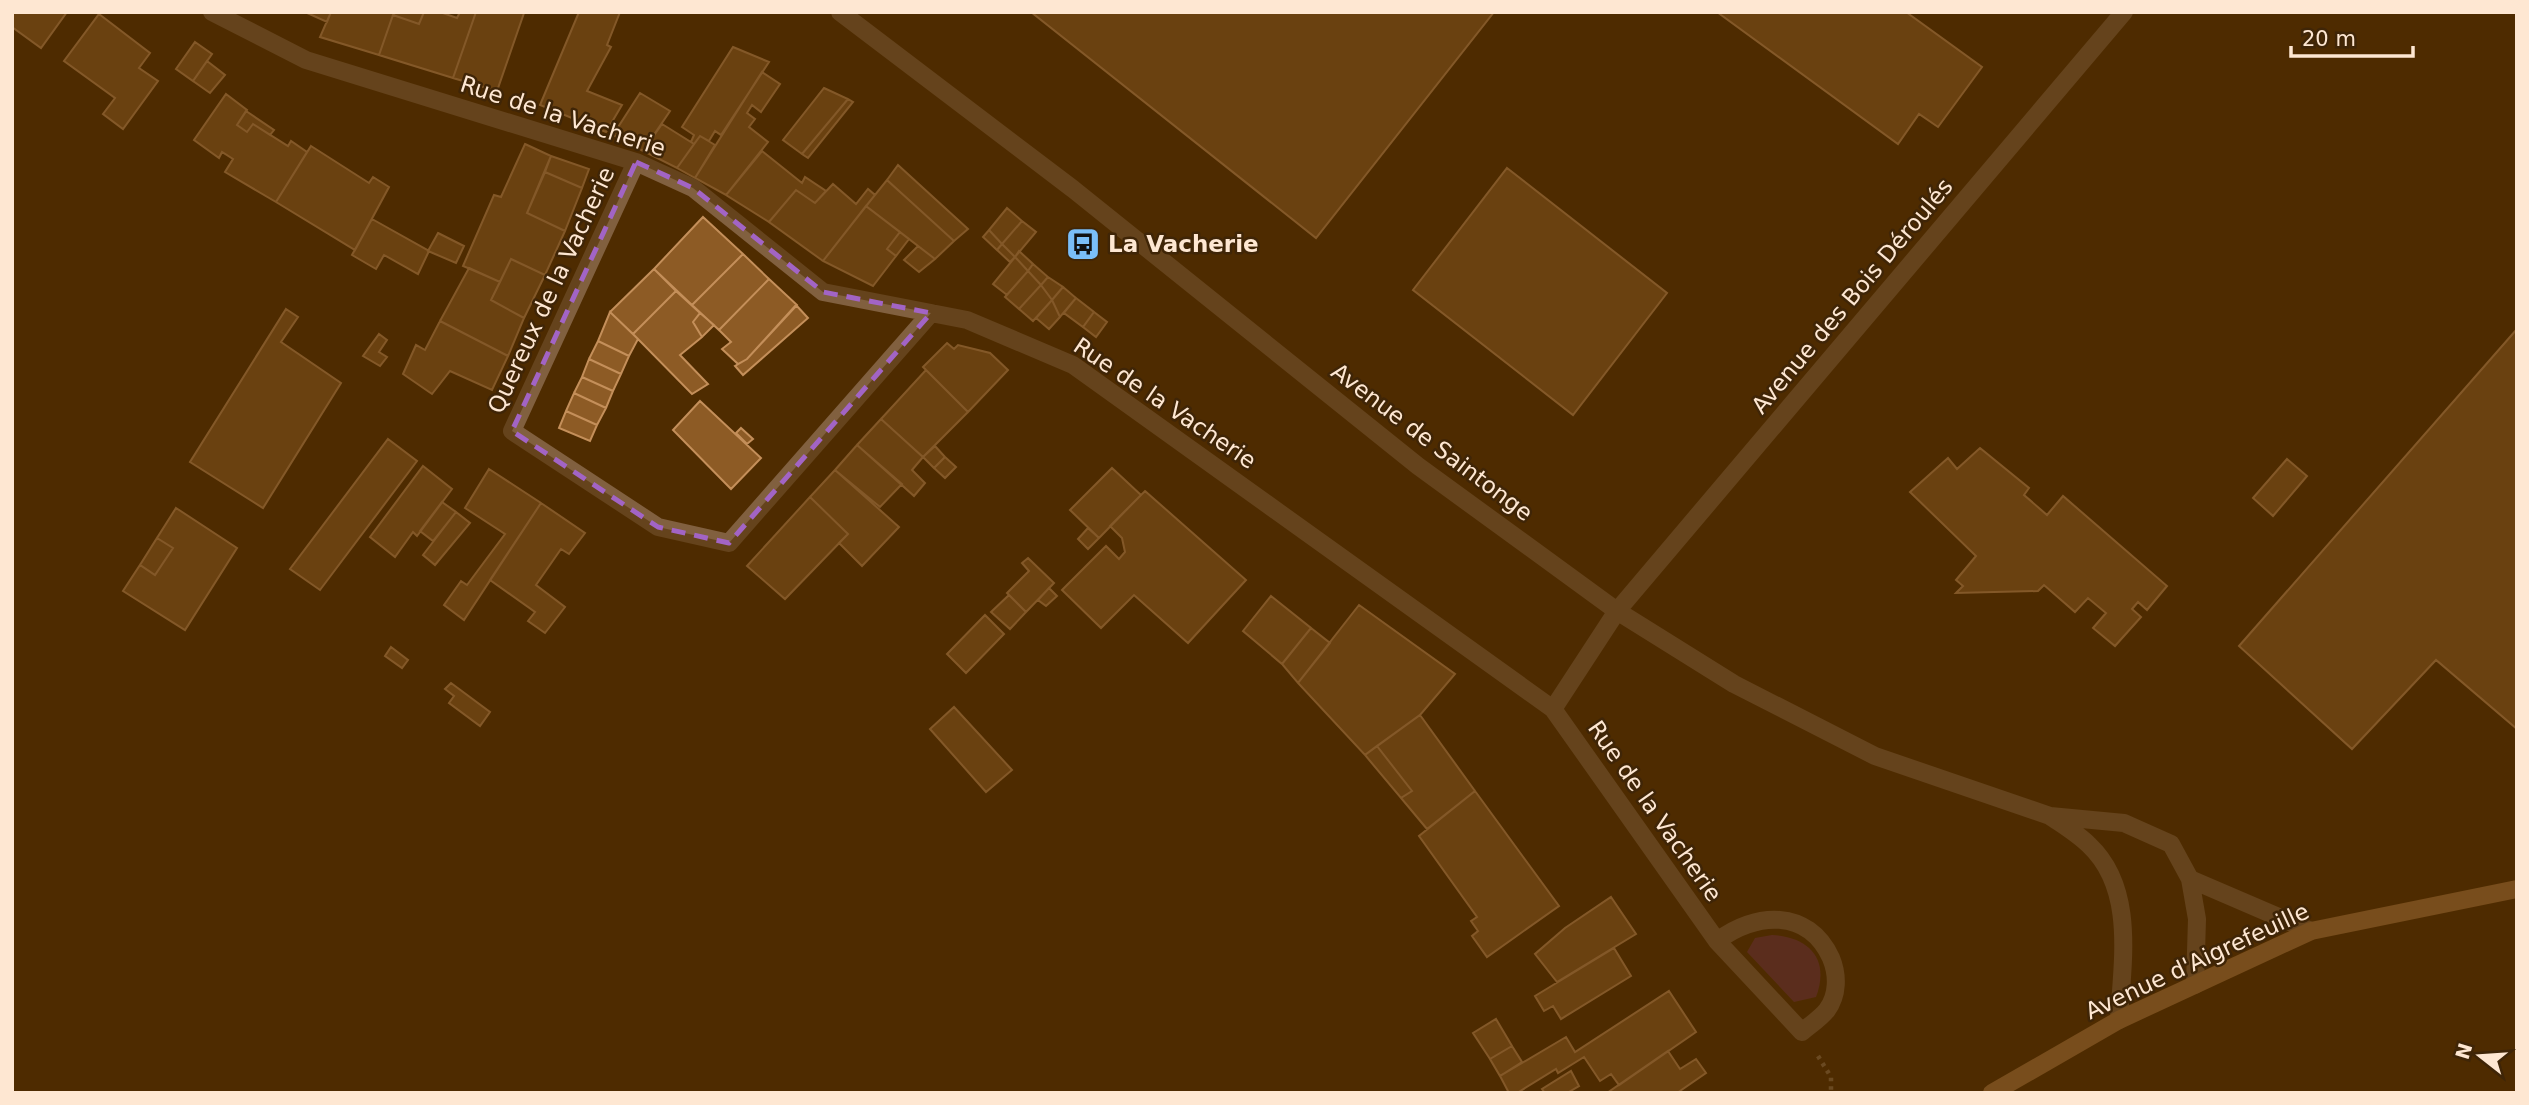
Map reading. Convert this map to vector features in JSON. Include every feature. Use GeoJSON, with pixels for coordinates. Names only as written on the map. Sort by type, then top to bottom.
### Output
{"type":"FeatureCollection","features":[{"type":"Feature","properties":{"kind":"main road","name":"Avenue d'Aigrefeuille"},"geometry":{"type":"LineString","coordinates":[[1992,1093],[2119,1020],[2311,931],[2517,889]]}},
{"type":"Feature","properties":{"kind":"street","name":"Rue de la Vacherie"},"geometry":{"type":"LineString","coordinates":[[212,12],[306,60],[636,162],[693,188],[823,292],[967,320],[1073,365],[1553,709],[1717,941],[1802,1032]]}},
{"type":"Feature","properties":{"kind":"street","name":"Avenue de Saintonge"},"geometry":{"type":"LineString","coordinates":[[840,12],[1073,189],[1418,466],[1618,611],[1734,684],[1875,756],[2050,816],[2124,823],[2171,844],[2190,879],[2197,919],[2195,985]]}},
{"type":"Feature","properties":{"kind":"street","name":"Avenue des Bois Déroulés"},"geometry":{"type":"LineString","coordinates":[[1618,611],[2124,12]]}},
{"type":"Feature","properties":{"kind":"street","name":"Quereux de la Vacherie"},"geometry":{"type":"LineString","coordinates":[[636,162],[512,431],[658,527],[729,543],[931,313]]}},
{"type":"Feature","properties":{"kind":"street"},"geometry":{"type":"LineString","coordinates":[[1553,709],[1618,611]]}},
{"type":"Feature","properties":{"kind":"street","name":"Avenue de Saintonge"},"geometry":{"type":"LineString","coordinates":[[2050,816],[2090,845],[2112,875],[2123,920],[2119,1020]]}},
{"type":"Feature","properties":{"kind":"street"},"geometry":{"type":"LineString","coordinates":[[2190,879],[2311,931]]}},
{"type":"Feature","properties":{"kind":"street"},"geometry":{"type":"LineString","coordinates":[[1717,941],[1731,930],[1756,920],[1774,919],[1806,928],[1819,937],[1836,970],[1836,988],[1827,1010],[1802,1032]]}},
{"type":"Feature","properties":{"kind":"path"},"geometry":{"type":"LineString","coordinates":[[1802,1032],[1832,1077],[1831,1093]]}},
{"type":"Feature","properties":{"kind":"highlighted area"},"geometry":{"type":"Polygon","coordinates":[[[636,162],[693,188],[823,292],[931,313],[729,543],[658,527],[512,431],[636,162]]]}},
{"type":"Feature","properties":{"kind":"shaded area"},"geometry":{"type":"Polygon","coordinates":[[[1772,935],[1797,940],[1814,953],[1820,972],[1816,997],[1794,1002],[1747,952],[1755,938],[1772,935]]]}},
{"type":"Feature","properties":{"kind":"building"},"geometry":{"type":"Polygon","coordinates":[[[12,12],[67,12],[41,48],[12,27],[12,12]]]}},
{"type":"Feature","properties":{"kind":"building"},"geometry":{"type":"Polygon","coordinates":[[[305,12],[331,12],[327,22],[305,12]]]}},
{"type":"Feature","properties":{"kind":"building"},"geometry":{"type":"Polygon","coordinates":[[[331,12],[394,12],[379,55],[320,37],[331,12]]]}},
{"type":"Feature","properties":{"kind":"building"},"geometry":{"type":"Polygon","coordinates":[[[395,12],[424,12],[419,24],[393,15],[395,12]]]}},
{"type":"Feature","properties":{"kind":"building"},"geometry":{"type":"Polygon","coordinates":[[[424,12],[440,12],[457,18],[460,12],[476,12],[453,78],[379,55],[393,15],[419,24],[424,12]]]}},
{"type":"Feature","properties":{"kind":"building"},"geometry":{"type":"Polygon","coordinates":[[[476,12],[524,13],[497,91],[453,78],[476,12]]]}},
{"type":"Feature","properties":{"kind":"building"},"geometry":{"type":"Polygon","coordinates":[[[579,12],[620,12],[607,45],[611,47],[587,91],[622,105],[606,132],[540,105],[579,12]]]}},
{"type":"Feature","properties":{"kind":"building"},"geometry":{"type":"Polygon","coordinates":[[[1031,12],[1494,12],[1316,238],[1031,12]]]}},
{"type":"Feature","properties":{"kind":"building"},"geometry":{"type":"Polygon","coordinates":[[[1717,12],[1906,12],[1982,67],[1938,127],[1919,114],[1898,144],[1717,12]]]}},
{"type":"Feature","properties":{"kind":"building"},"geometry":{"type":"Polygon","coordinates":[[[99,14],[150,53],[139,68],[158,81],[123,129],[103,114],[115,98],[64,61],[99,14]]]}},
{"type":"Feature","properties":{"kind":"building"},"geometry":{"type":"Polygon","coordinates":[[[195,42],[212,54],[193,81],[176,69],[195,42]]]}},
{"type":"Feature","properties":{"kind":"building"},"geometry":{"type":"Polygon","coordinates":[[[733,47],[769,62],[721,135],[715,131],[709,141],[700,136],[694,144],[691,142],[694,135],[682,127],[733,47]]]}},
{"type":"Feature","properties":{"kind":"building"},"geometry":{"type":"Polygon","coordinates":[[[207,61],[225,75],[210,93],[193,81],[207,61]]]}},
{"type":"Feature","properties":{"kind":"building"},"geometry":{"type":"Polygon","coordinates":[[[762,72],[780,84],[761,112],[752,105],[747,113],[755,119],[749,127],[768,142],[726,195],[695,178],[762,72]]]}},
{"type":"Feature","properties":{"kind":"building"},"geometry":{"type":"Polygon","coordinates":[[[824,88],[848,99],[802,154],[783,140],[824,88]]]}},
{"type":"Feature","properties":{"kind":"building"},"geometry":{"type":"Polygon","coordinates":[[[640,93],[670,111],[643,151],[613,135],[640,93]]]}},
{"type":"Feature","properties":{"kind":"building"},"geometry":{"type":"Polygon","coordinates":[[[226,94],[247,110],[237,125],[247,132],[253,124],[288,146],[291,141],[307,152],[276,202],[225,172],[233,159],[222,152],[219,158],[194,140],[226,94]]]}},
{"type":"Feature","properties":{"kind":"building"},"geometry":{"type":"Polygon","coordinates":[[[848,99],[853,102],[808,158],[802,154],[848,99]]]}},
{"type":"Feature","properties":{"kind":"building"},"geometry":{"type":"Polygon","coordinates":[[[246,111],[274,130],[270,135],[253,124],[247,132],[237,125],[246,111]]]}},
{"type":"Feature","properties":{"kind":"building"},"geometry":{"type":"Polygon","coordinates":[[[662,124],[694,144],[677,168],[643,151],[662,124]]]}},
{"type":"Feature","properties":{"kind":"building"},"geometry":{"type":"Polygon","coordinates":[[[700,136],[715,145],[695,178],[677,168],[700,136]]]}},
{"type":"Feature","properties":{"kind":"building"},"geometry":{"type":"Polygon","coordinates":[[[525,144],[551,156],[527,213],[565,231],[545,275],[511,259],[500,282],[463,266],[494,195],[501,197],[525,144]]]}},
{"type":"Feature","properties":{"kind":"building"},"geometry":{"type":"Polygon","coordinates":[[[311,146],[369,183],[373,177],[389,187],[355,250],[276,202],[311,146]]]}},
{"type":"Feature","properties":{"kind":"building"},"geometry":{"type":"Polygon","coordinates":[[[762,151],[802,183],[805,177],[826,191],[815,203],[796,190],[769,222],[726,195],[762,151]]]}},
{"type":"Feature","properties":{"kind":"building"},"geometry":{"type":"Polygon","coordinates":[[[551,156],[589,169],[582,188],[545,172],[551,156]]]}},
{"type":"Feature","properties":{"kind":"building"},"geometry":{"type":"Polygon","coordinates":[[[898,165],[968,229],[954,241],[887,180],[898,165]]]}},
{"type":"Feature","properties":{"kind":"building"},"geometry":{"type":"Polygon","coordinates":[[[1507,168],[1667,293],[1573,415],[1413,290],[1507,168]]]}},
{"type":"Feature","properties":{"kind":"building"},"geometry":{"type":"Polygon","coordinates":[[[545,172],[582,188],[565,231],[527,213],[545,172]]]}},
{"type":"Feature","properties":{"kind":"building"},"geometry":{"type":"Polygon","coordinates":[[[887,180],[954,241],[935,259],[866,206],[887,180]]]}},
{"type":"Feature","properties":{"kind":"building"},"geometry":{"type":"Polygon","coordinates":[[[833,184],[856,204],[868,189],[875,195],[823,261],[769,222],[796,190],[815,203],[833,184]]]}},
{"type":"Feature","properties":{"kind":"building"},"geometry":{"type":"Polygon","coordinates":[[[866,206],[900,232],[887,249],[896,256],[873,286],[823,261],[866,206]]]}},
{"type":"Feature","properties":{"kind":"building"},"geometry":{"type":"Polygon","coordinates":[[[1007,208],[1022,221],[1002,244],[989,230],[1007,208]]]}},
{"type":"Feature","properties":{"kind":"building"},"geometry":{"type":"Polygon","coordinates":[[[703,217],[743,254],[692,305],[654,269],[703,217]]]}},
{"type":"Feature","properties":{"kind":"building"},"geometry":{"type":"Polygon","coordinates":[[[372,219],[429,251],[418,274],[384,255],[376,269],[352,255],[372,219]]]}},
{"type":"Feature","properties":{"kind":"building"},"geometry":{"type":"Polygon","coordinates":[[[1022,221],[1036,232],[1015,257],[1002,244],[1022,221]]]}},
{"type":"Feature","properties":{"kind":"building"},"geometry":{"type":"Polygon","coordinates":[[[989,230],[1002,244],[997,250],[983,237],[989,230]]]}},
{"type":"Feature","properties":{"kind":"building"},"geometry":{"type":"Polygon","coordinates":[[[900,232],[909,239],[896,256],[887,249],[900,232]]]}},
{"type":"Feature","properties":{"kind":"building"},"geometry":{"type":"Polygon","coordinates":[[[438,233],[464,246],[456,263],[428,251],[438,233]]]}},
{"type":"Feature","properties":{"kind":"building"},"geometry":{"type":"Polygon","coordinates":[[[1002,244],[1015,257],[1010,262],[997,250],[1002,244]]]}},
{"type":"Feature","properties":{"kind":"building"},"geometry":{"type":"Polygon","coordinates":[[[918,246],[935,259],[919,272],[904,260],[918,246]]]}},
{"type":"Feature","properties":{"kind":"building"},"geometry":{"type":"Polygon","coordinates":[[[1019,251],[1033,264],[1028,271],[1015,257],[1019,251]]]}},
{"type":"Feature","properties":{"kind":"building"},"geometry":{"type":"Polygon","coordinates":[[[743,254],[769,279],[719,330],[692,305],[743,254]]]}},
{"type":"Feature","properties":{"kind":"building"},"geometry":{"type":"Polygon","coordinates":[[[1015,257],[1028,271],[1007,295],[993,284],[1015,257]]]}},
{"type":"Feature","properties":{"kind":"building"},"geometry":{"type":"Polygon","coordinates":[[[511,259],[545,275],[524,318],[491,300],[511,259]]]}},
{"type":"Feature","properties":{"kind":"building"},"geometry":{"type":"Polygon","coordinates":[[[1033,264],[1048,277],[1041,285],[1028,271],[1033,264]]]}},
{"type":"Feature","properties":{"kind":"building"},"geometry":{"type":"Polygon","coordinates":[[[469,268],[500,282],[491,300],[524,318],[508,356],[440,321],[469,268]]]}},
{"type":"Feature","properties":{"kind":"building"},"geometry":{"type":"Polygon","coordinates":[[[654,269],[676,291],[633,334],[610,312],[654,269]]]}},
{"type":"Feature","properties":{"kind":"building"},"geometry":{"type":"Polygon","coordinates":[[[1028,271],[1041,285],[1019,309],[1005,297],[1028,271]]]}},
{"type":"Feature","properties":{"kind":"building"},"geometry":{"type":"Polygon","coordinates":[[[1048,277],[1063,287],[1052,300],[1041,285],[1048,277]]]}},
{"type":"Feature","properties":{"kind":"building"},"geometry":{"type":"Polygon","coordinates":[[[769,279],[797,305],[747,359],[738,364],[722,349],[731,342],[719,330],[769,279]]]}},
{"type":"Feature","properties":{"kind":"building"},"geometry":{"type":"Polygon","coordinates":[[[1041,285],[1052,300],[1033,321],[1019,309],[1041,285]]]}},
{"type":"Feature","properties":{"kind":"building"},"geometry":{"type":"Polygon","coordinates":[[[1063,287],[1076,298],[1060,317],[1052,300],[1063,287]]]}},
{"type":"Feature","properties":{"kind":"building"},"geometry":{"type":"Polygon","coordinates":[[[676,291],[700,313],[693,322],[702,337],[680,355],[708,384],[692,394],[633,334],[676,291]]]}},
{"type":"Feature","properties":{"kind":"building"},"geometry":{"type":"Polygon","coordinates":[[[1076,298],[1094,312],[1083,327],[1064,313],[1076,298]]]}},
{"type":"Feature","properties":{"kind":"building"},"geometry":{"type":"Polygon","coordinates":[[[1052,300],[1060,317],[1049,329],[1036,318],[1052,300]]]}},
{"type":"Feature","properties":{"kind":"building"},"geometry":{"type":"Polygon","coordinates":[[[796,305],[808,318],[743,375],[735,366],[747,359],[796,305]]]}},
{"type":"Feature","properties":{"kind":"building"},"geometry":{"type":"Polygon","coordinates":[[[286,309],[298,317],[281,342],[341,383],[263,508],[190,462],[286,309]]]}},
{"type":"Feature","properties":{"kind":"building"},"geometry":{"type":"Polygon","coordinates":[[[610,312],[638,339],[629,356],[598,341],[610,312]]]}},
{"type":"Feature","properties":{"kind":"building"},"geometry":{"type":"Polygon","coordinates":[[[1094,312],[1107,322],[1096,337],[1083,327],[1094,312]]]}},
{"type":"Feature","properties":{"kind":"building"},"geometry":{"type":"Polygon","coordinates":[[[700,313],[714,325],[702,337],[693,322],[700,313]]]}},
{"type":"Feature","properties":{"kind":"building"},"geometry":{"type":"Polygon","coordinates":[[[440,321],[508,356],[492,390],[450,371],[432,394],[403,374],[416,345],[425,350],[440,321]]]}},
{"type":"Feature","properties":{"kind":"building"},"geometry":{"type":"Polygon","coordinates":[[[2517,329],[2517,729],[2436,660],[2352,749],[2239,646],[2517,329]]]}},
{"type":"Feature","properties":{"kind":"building"},"geometry":{"type":"Polygon","coordinates":[[[379,334],[387,340],[379,352],[387,357],[380,366],[363,356],[379,334]]]}},
{"type":"Feature","properties":{"kind":"building"},"geometry":{"type":"Polygon","coordinates":[[[598,341],[629,356],[621,374],[589,359],[598,341]]]}},
{"type":"Feature","properties":{"kind":"building"},"geometry":{"type":"Polygon","coordinates":[[[947,343],[954,349],[958,345],[990,353],[1008,370],[968,412],[923,367],[947,343]]]}},
{"type":"Feature","properties":{"kind":"building"},"geometry":{"type":"Polygon","coordinates":[[[589,359],[621,374],[613,391],[582,377],[589,359]]]}},
{"type":"Feature","properties":{"kind":"building"},"geometry":{"type":"Polygon","coordinates":[[[926,370],[968,412],[923,457],[881,419],[926,370]]]}},
{"type":"Feature","properties":{"kind":"building"},"geometry":{"type":"Polygon","coordinates":[[[582,377],[613,391],[606,408],[574,393],[582,377]]]}},
{"type":"Feature","properties":{"kind":"building"},"geometry":{"type":"Polygon","coordinates":[[[574,393],[606,408],[597,425],[566,411],[574,393]]]}},
{"type":"Feature","properties":{"kind":"building"},"geometry":{"type":"Polygon","coordinates":[[[700,401],[761,458],[731,489],[673,430],[700,401]]]}},
{"type":"Feature","properties":{"kind":"building"},"geometry":{"type":"Polygon","coordinates":[[[566,411],[597,425],[590,441],[559,428],[566,411]]]}},
{"type":"Feature","properties":{"kind":"building"},"geometry":{"type":"Polygon","coordinates":[[[881,419],[923,457],[912,470],[925,483],[914,496],[857,445],[881,419]]]}},
{"type":"Feature","properties":{"kind":"building"},"geometry":{"type":"Polygon","coordinates":[[[741,428],[753,439],[747,444],[736,433],[741,428]]]}},
{"type":"Feature","properties":{"kind":"building"},"geometry":{"type":"Polygon","coordinates":[[[388,439],[417,461],[320,590],[290,569],[388,439]]]}},
{"type":"Feature","properties":{"kind":"building"},"geometry":{"type":"Polygon","coordinates":[[[857,445],[902,484],[880,507],[835,470],[857,445]]]}},
{"type":"Feature","properties":{"kind":"building"},"geometry":{"type":"Polygon","coordinates":[[[935,446],[945,457],[934,468],[923,457],[935,446]]]}},
{"type":"Feature","properties":{"kind":"building"},"geometry":{"type":"Polygon","coordinates":[[[1980,448],[2029,488],[2024,495],[2047,515],[2063,496],[2167,586],[2147,610],[2138,602],[2132,609],[2141,617],[2115,646],[2093,628],[2106,613],[2088,598],[2075,612],[2044,585],[2038,591],[1956,593],[1963,586],[1956,580],[1976,556],[1910,492],[1948,458],[1957,469],[1980,448]]]}},
{"type":"Feature","properties":{"kind":"building"},"geometry":{"type":"Polygon","coordinates":[[[945,457],[956,467],[945,478],[934,468],[945,457]]]}},
{"type":"Feature","properties":{"kind":"building"},"geometry":{"type":"Polygon","coordinates":[[[2287,459],[2307,476],[2273,516],[2253,498],[2287,459]]]}},
{"type":"Feature","properties":{"kind":"building"},"geometry":{"type":"Polygon","coordinates":[[[423,466],[452,489],[417,536],[413,532],[395,557],[370,537],[423,466]]]}},
{"type":"Feature","properties":{"kind":"building"},"geometry":{"type":"Polygon","coordinates":[[[1112,468],[1141,495],[1099,538],[1070,510],[1112,468]]]}},
{"type":"Feature","properties":{"kind":"building"},"geometry":{"type":"Polygon","coordinates":[[[489,469],[541,503],[464,620],[444,605],[461,581],[467,585],[505,534],[465,508],[489,469]]]}},
{"type":"Feature","properties":{"kind":"building"},"geometry":{"type":"Polygon","coordinates":[[[835,470],[899,527],[862,566],[839,543],[848,534],[810,497],[835,470]]]}},
{"type":"Feature","properties":{"kind":"building"},"geometry":{"type":"Polygon","coordinates":[[[1145,491],[1246,580],[1188,643],[1134,595],[1101,628],[1062,590],[1106,546],[1119,559],[1125,552],[1122,538],[1110,526],[1145,491]]]}},
{"type":"Feature","properties":{"kind":"building"},"geometry":{"type":"Polygon","coordinates":[[[810,497],[848,534],[785,599],[747,566],[810,497]]]}},
{"type":"Feature","properties":{"kind":"building"},"geometry":{"type":"Polygon","coordinates":[[[442,502],[456,512],[433,541],[420,531],[442,502]]]}},
{"type":"Feature","properties":{"kind":"building"},"geometry":{"type":"Polygon","coordinates":[[[541,503],[585,533],[569,554],[561,549],[536,585],[565,607],[545,633],[528,621],[535,612],[490,580],[541,503]]]}},
{"type":"Feature","properties":{"kind":"building"},"geometry":{"type":"Polygon","coordinates":[[[176,508],[237,548],[185,630],[123,591],[140,565],[155,575],[173,548],[157,538],[176,508]]]}},
{"type":"Feature","properties":{"kind":"building"},"geometry":{"type":"Polygon","coordinates":[[[456,512],[470,523],[435,565],[423,555],[456,512]]]}},
{"type":"Feature","properties":{"kind":"building"},"geometry":{"type":"Polygon","coordinates":[[[1088,528],[1099,538],[1088,549],[1078,539],[1088,528]]]}},
{"type":"Feature","properties":{"kind":"building"},"geometry":{"type":"Polygon","coordinates":[[[157,538],[173,548],[155,575],[140,565],[157,538]]]}},
{"type":"Feature","properties":{"kind":"building"},"geometry":{"type":"Polygon","coordinates":[[[1028,558],[1054,583],[1026,612],[1007,593],[1029,571],[1022,563],[1028,558]]]}},
{"type":"Feature","properties":{"kind":"building"},"geometry":{"type":"Polygon","coordinates":[[[1049,588],[1057,596],[1046,606],[1038,600],[1049,588]]]}},
{"type":"Feature","properties":{"kind":"building"},"geometry":{"type":"Polygon","coordinates":[[[1009,595],[1026,612],[1010,629],[991,612],[1009,595]]]}},
{"type":"Feature","properties":{"kind":"building"},"geometry":{"type":"Polygon","coordinates":[[[1271,596],[1311,628],[1282,664],[1243,631],[1271,596]]]}},
{"type":"Feature","properties":{"kind":"building"},"geometry":{"type":"Polygon","coordinates":[[[1359,605],[1455,674],[1420,715],[1365,755],[1298,683],[1359,605]]]}},
{"type":"Feature","properties":{"kind":"building"},"geometry":{"type":"Polygon","coordinates":[[[985,615],[1004,634],[966,673],[947,654],[985,615]]]}},
{"type":"Feature","properties":{"kind":"building"},"geometry":{"type":"Polygon","coordinates":[[[1311,628],[1330,643],[1298,683],[1282,664],[1311,628]]]}},
{"type":"Feature","properties":{"kind":"building"},"geometry":{"type":"Polygon","coordinates":[[[391,647],[408,660],[402,668],[385,656],[391,647]]]}},
{"type":"Feature","properties":{"kind":"building"},"geometry":{"type":"Polygon","coordinates":[[[451,683],[490,712],[480,726],[449,703],[454,696],[445,689],[451,683]]]}},
{"type":"Feature","properties":{"kind":"building"},"geometry":{"type":"Polygon","coordinates":[[[954,707],[1012,770],[986,792],[930,729],[954,707]]]}},
{"type":"Feature","properties":{"kind":"building"},"geometry":{"type":"Polygon","coordinates":[[[1420,715],[1475,791],[1427,829],[1401,798],[1412,791],[1377,746],[1420,715]]]}},
{"type":"Feature","properties":{"kind":"building"},"geometry":{"type":"Polygon","coordinates":[[[1377,746],[1412,791],[1401,798],[1365,755],[1377,746]]]}},
{"type":"Feature","properties":{"kind":"building"},"geometry":{"type":"Polygon","coordinates":[[[1475,791],[1559,906],[1487,957],[1472,936],[1478,931],[1471,921],[1477,917],[1419,836],[1475,791]]]}},
{"type":"Feature","properties":{"kind":"building"},"geometry":{"type":"Polygon","coordinates":[[[1611,897],[1636,934],[1557,982],[1535,954],[1565,928],[1611,897]]]}},
{"type":"Feature","properties":{"kind":"building"},"geometry":{"type":"Polygon","coordinates":[[[1614,948],[1631,976],[1561,1019],[1553,1006],[1544,1011],[1535,996],[1614,948]]]}},
{"type":"Feature","properties":{"kind":"building"},"geometry":{"type":"Polygon","coordinates":[[[1669,991],[1696,1032],[1619,1085],[1611,1074],[1600,1081],[1584,1057],[1558,1073],[1556,1069],[1517,1093],[1509,1093],[1500,1076],[1566,1037],[1575,1052],[1669,991]]]}},
{"type":"Feature","properties":{"kind":"building"},"geometry":{"type":"Polygon","coordinates":[[[1496,1019],[1512,1046],[1490,1059],[1473,1033],[1496,1019]]]}},
{"type":"Feature","properties":{"kind":"building"},"geometry":{"type":"Polygon","coordinates":[[[1512,1046],[1522,1062],[1500,1076],[1490,1059],[1512,1046]]]}},
{"type":"Feature","properties":{"kind":"building"},"geometry":{"type":"Polygon","coordinates":[[[1668,1051],[1680,1069],[1696,1059],[1706,1073],[1677,1093],[1607,1093],[1668,1051]]]}},
{"type":"Feature","properties":{"kind":"building"},"geometry":{"type":"Polygon","coordinates":[[[1571,1071],[1579,1086],[1567,1093],[1545,1093],[1542,1089],[1571,1071]]]}},
{"type":"Feature","properties":{"kind":"place","name":"La Vacherie"},"geometry":{"type":"Point","coordinates":[1083,244]}}]}
